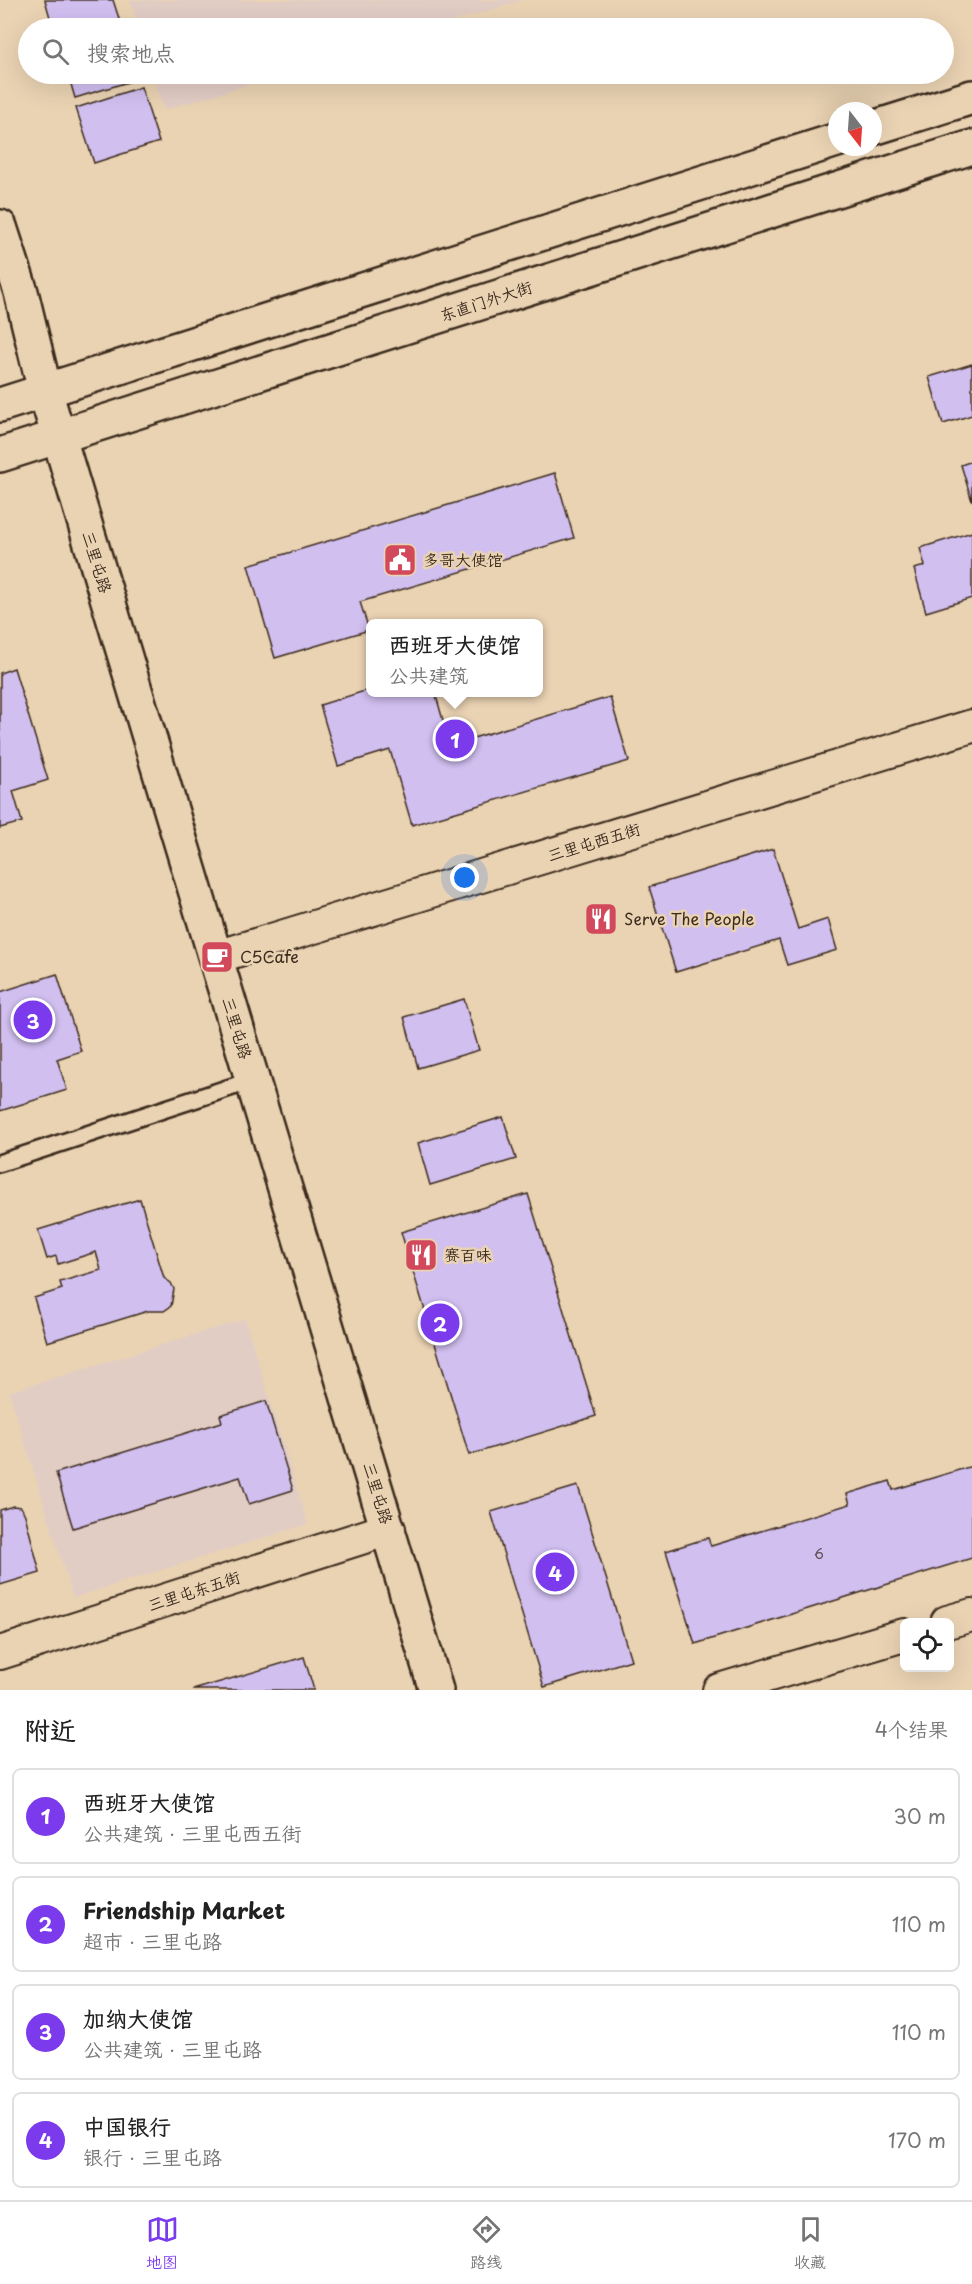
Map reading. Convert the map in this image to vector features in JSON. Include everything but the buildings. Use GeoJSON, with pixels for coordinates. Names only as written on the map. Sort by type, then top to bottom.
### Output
{"type":"FeatureCollection","features":[{"type":"Feature","properties":{"kind":"main road"},"geometry":{"type":"LineString","coordinates":[[882,125],[972,97]]}},
{"type":"Feature","properties":{"kind":"main road"},"geometry":{"type":"LineString","coordinates":[[0,405],[828,143]]}},
{"type":"Feature","properties":{"kind":"main road","name":"东直门外大街"},"geometry":{"type":"LineString","coordinates":[[0,455],[972,147]]}},
{"type":"Feature","properties":{"kind":"main road","name":"三里屯路"},"geometry":{"type":"LineString","coordinates":[[0,227],[21,292],[58,436],[436,1690]]}},
{"type":"Feature","properties":{"kind":"street","name":"三里屯西五街"},"geometry":{"type":"LineString","coordinates":[[216,957],[972,726]]}},
{"type":"Feature","properties":{"kind":"street","name":"三里屯东五街"},"geometry":{"type":"LineString","coordinates":[[0,1653],[389,1529]]}},
{"type":"Feature","properties":{"kind":"street"},"geometry":{"type":"LineString","coordinates":[[954,1621],[972,1615]]}},
{"type":"Feature","properties":{"kind":"street"},"geometry":{"type":"LineString","coordinates":[[719,1690],[900,1636]]}},
{"type":"Feature","properties":{"kind":"lane"},"geometry":{"type":"LineString","coordinates":[[0,1163],[253,1080]]}},
{"type":"Feature","properties":{"kind":"shaded area"},"geometry":{"type":"Polygon","coordinates":[[[130,0],[524,0],[464,18],[136,18],[130,0]]]}},
{"type":"Feature","properties":{"kind":"shaded area"},"geometry":{"type":"Polygon","coordinates":[[[156,84],[250,84],[164,110],[156,84]]]}},
{"type":"Feature","properties":{"kind":"shaded area"},"geometry":{"type":"Polygon","coordinates":[[[245,1319],[308,1524],[73,1598],[9,1392],[245,1319]]]}},
{"type":"Feature","properties":{"kind":"place","name":"多哥大使馆"},"geometry":{"type":"Point","coordinates":[400,560]}},
{"type":"Feature","properties":{"kind":"place","name":"西班牙大使馆"},"geometry":{"type":"Point","coordinates":[455,739]}},
{"type":"Feature","properties":{"kind":"place","name":"Serve The People"},"geometry":{"type":"Point","coordinates":[601,919]}},
{"type":"Feature","properties":{"kind":"place","name":"C5Cafe"},"geometry":{"type":"Point","coordinates":[217,957]}},
{"type":"Feature","properties":{"kind":"place","name":"加纳大使馆"},"geometry":{"type":"Point","coordinates":[33,1020]}},
{"type":"Feature","properties":{"kind":"place","name":"赛百味"},"geometry":{"type":"Point","coordinates":[421,1255]}},
{"type":"Feature","properties":{"kind":"place","name":"Friendship Market"},"geometry":{"type":"Point","coordinates":[440,1323]}},
{"type":"Feature","properties":{"kind":"place","name":"中国银行"},"geometry":{"type":"Point","coordinates":[555,1572]}}]}
